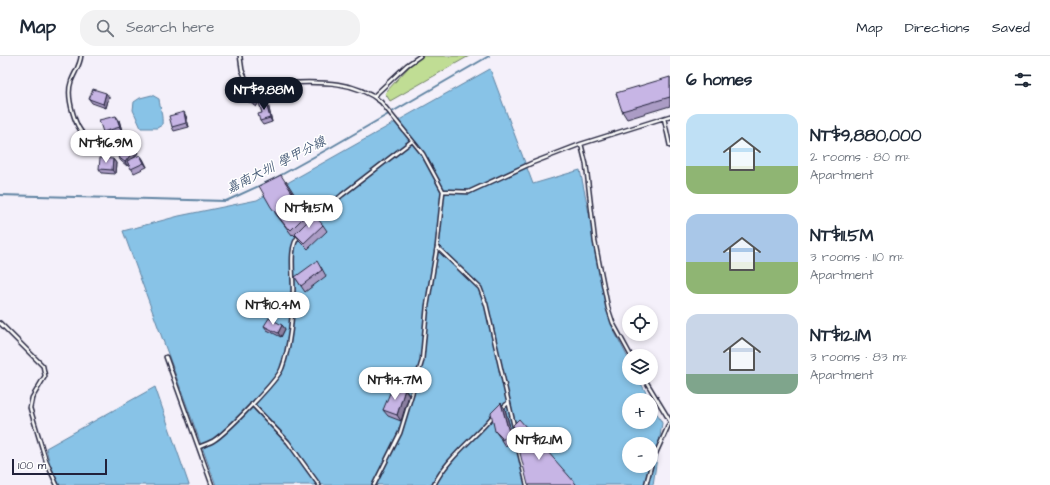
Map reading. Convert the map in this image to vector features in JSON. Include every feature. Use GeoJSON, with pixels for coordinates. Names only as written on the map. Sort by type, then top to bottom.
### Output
{"type":"FeatureCollection","features":[{"type":"Feature","properties":{"kind":"lane"},"geometry":{"type":"LineString","coordinates":[[81,56],[81,62],[71,82],[68,93],[73,114],[79,128],[86,137],[94,140],[119,138]]}},
{"type":"Feature","properties":{"kind":"lane"},"geometry":{"type":"LineString","coordinates":[[240,56],[242,70],[246,79],[254,82],[326,82],[353,87],[374,96],[412,141],[434,172],[443,191],[437,247],[427,306],[422,361],[400,433],[374,485]]}},
{"type":"Feature","properties":{"kind":"lane"},"geometry":{"type":"LineString","coordinates":[[374,96],[407,65],[420,56]]}},
{"type":"Feature","properties":{"kind":"lane"},"geometry":{"type":"LineString","coordinates":[[443,191],[469,192],[526,166],[581,144],[670,116]]}},
{"type":"Feature","properties":{"kind":"lane"},"geometry":{"type":"LineString","coordinates":[[664,118],[670,146]]}},
{"type":"Feature","properties":{"kind":"lane"},"geometry":{"type":"LineString","coordinates":[[310,224],[342,194],[412,141]]}},
{"type":"Feature","properties":{"kind":"lane"},"geometry":{"type":"LineString","coordinates":[[581,144],[586,164],[595,242],[608,308],[614,324],[627,349]]}},
{"type":"Feature","properties":{"kind":"lane"},"geometry":{"type":"LineString","coordinates":[[199,447],[213,441],[252,404],[282,369],[292,315],[294,292],[293,254],[295,240],[300,234]]}},
{"type":"Feature","properties":{"kind":"lane"},"geometry":{"type":"LineString","coordinates":[[437,247],[480,288],[486,304],[515,434]]}},
{"type":"Feature","properties":{"kind":"lane"},"geometry":{"type":"LineString","coordinates":[[0,323],[43,366],[45,376],[32,398],[30,408],[46,461],[57,485]]}},
{"type":"Feature","properties":{"kind":"lane"},"geometry":{"type":"LineString","coordinates":[[166,357],[199,447],[203,465],[212,485]]}},
{"type":"Feature","properties":{"kind":"lane"},"geometry":{"type":"LineString","coordinates":[[648,385],[670,421],[658,449]]}},
{"type":"Feature","properties":{"kind":"lane"},"geometry":{"type":"LineString","coordinates":[[434,485],[438,477],[455,456],[498,410],[508,403]]}},
{"type":"Feature","properties":{"kind":"lane"},"geometry":{"type":"LineString","coordinates":[[252,404],[288,442],[319,485]]}},
{"type":"Feature","properties":{"kind":"lane"},"geometry":{"type":"LineString","coordinates":[[517,442],[527,485]]}},
{"type":"Feature","properties":{"kind":"lane"},"geometry":{"type":"LineString","coordinates":[[646,485],[649,473]]}},
{"type":"Feature","properties":{"kind":"green space"},"geometry":{"type":"Polygon","coordinates":[[[419,56],[469,56],[390,101],[385,93],[419,56]]]}},
{"type":"Feature","properties":{"kind":"water"},"geometry":{"type":"Polygon","coordinates":[[[490,69],[533,184],[580,170],[613,329],[623,349],[622,349],[622,385],[642,385],[646,393],[622,393],[622,429],[658,429],[658,415],[662,423],[658,451],[658,437],[622,437],[622,473],[655,473],[653,485],[216,485],[123,231],[179,216],[257,200],[490,69]]]}},
{"type":"Feature","properties":{"kind":"water"},"geometry":{"type":"Polygon","coordinates":[[[152,95],[159,99],[162,125],[157,128],[141,128],[133,110],[134,102],[140,98],[152,95]]]}},
{"type":"Feature","properties":{"kind":"water"},"geometry":{"type":"Polygon","coordinates":[[[155,387],[189,485],[55,485],[46,448],[155,387]]]}},
{"type":"Feature","properties":{"kind":"building"},"geometry":{"type":"Polygon","coordinates":[[[670,77],[670,97],[622,111],[616,93],[670,77]]]}},
{"type":"Feature","properties":{"kind":"building"},"geometry":{"type":"Polygon","coordinates":[[[252,84],[261,91],[253,103],[244,96],[252,84]]]}},
{"type":"Feature","properties":{"kind":"building"},"geometry":{"type":"Polygon","coordinates":[[[93,89],[106,93],[103,104],[89,99],[93,89]]]}},
{"type":"Feature","properties":{"kind":"building"},"geometry":{"type":"Polygon","coordinates":[[[265,100],[270,118],[260,121],[258,114],[262,113],[259,102],[265,100]]]}},
{"type":"Feature","properties":{"kind":"building"},"geometry":{"type":"Polygon","coordinates":[[[184,112],[186,123],[172,127],[169,116],[184,112]]]}},
{"type":"Feature","properties":{"kind":"building"},"geometry":{"type":"Polygon","coordinates":[[[116,116],[120,127],[103,132],[99,120],[116,116]]]}},
{"type":"Feature","properties":{"kind":"building"},"geometry":{"type":"Polygon","coordinates":[[[125,131],[132,137],[127,142],[120,136],[125,131]]]}},
{"type":"Feature","properties":{"kind":"building"},"geometry":{"type":"Polygon","coordinates":[[[87,137],[99,138],[99,146],[87,146],[87,137]]]}},
{"type":"Feature","properties":{"kind":"building"},"geometry":{"type":"Polygon","coordinates":[[[129,144],[135,149],[125,162],[118,157],[129,144]]]}},
{"type":"Feature","properties":{"kind":"building"},"geometry":{"type":"Polygon","coordinates":[[[140,155],[144,163],[131,169],[127,161],[140,155]]]}},
{"type":"Feature","properties":{"kind":"building"},"geometry":{"type":"Polygon","coordinates":[[[100,158],[113,159],[112,170],[99,169],[100,158]]]}},
{"type":"Feature","properties":{"kind":"building"},"geometry":{"type":"Polygon","coordinates":[[[281,175],[306,215],[291,230],[289,228],[288,229],[271,207],[259,186],[281,175]]]}},
{"type":"Feature","properties":{"kind":"building"},"geometry":{"type":"Polygon","coordinates":[[[314,215],[323,225],[304,243],[295,234],[314,215]]]}},
{"type":"Feature","properties":{"kind":"building"},"geometry":{"type":"Polygon","coordinates":[[[317,261],[322,270],[301,286],[295,277],[317,261]]]}},
{"type":"Feature","properties":{"kind":"building"},"geometry":{"type":"Polygon","coordinates":[[[269,318],[282,325],[278,333],[264,326],[269,318]]]}},
{"type":"Feature","properties":{"kind":"building"},"geometry":{"type":"Polygon","coordinates":[[[398,386],[405,389],[397,415],[383,410],[390,393],[395,394],[398,386]]]}},
{"type":"Feature","properties":{"kind":"building"},"geometry":{"type":"Polygon","coordinates":[[[501,403],[510,436],[501,440],[502,438],[495,431],[491,413],[501,403]]]}},
{"type":"Feature","properties":{"kind":"building"},"geometry":{"type":"Polygon","coordinates":[[[519,419],[576,485],[528,485],[513,425],[519,419]]]}},
{"type":"Feature","properties":{"kind":"waterway","name":"嘉南大圳 學甲分線"},"geometry":{"type":"LineString","coordinates":[[0,195],[226,201],[272,180],[489,56]]}}]}
